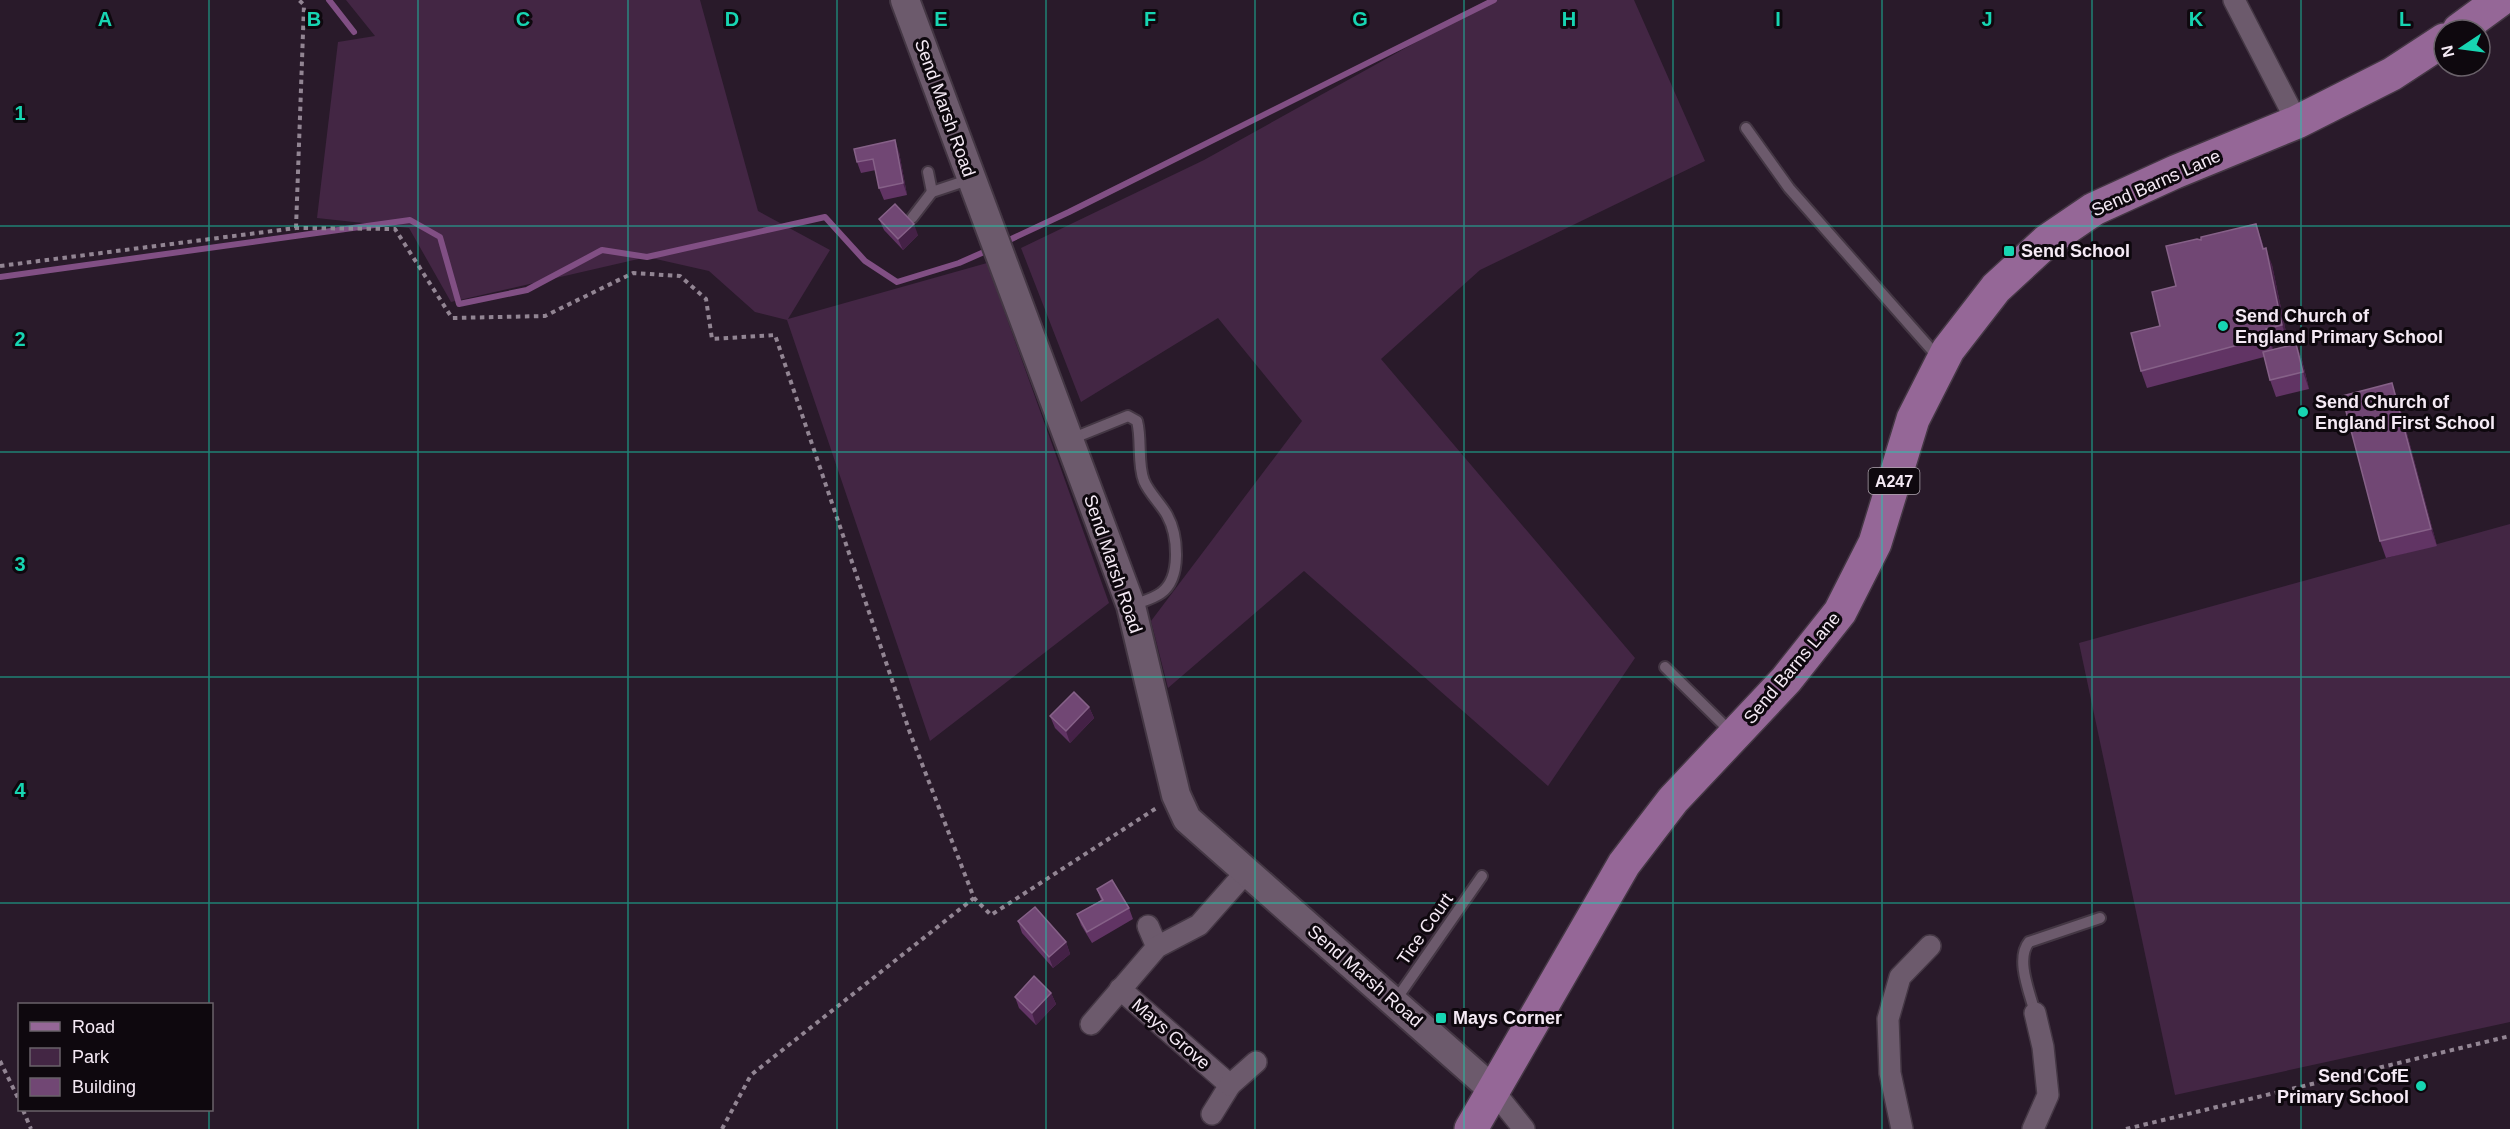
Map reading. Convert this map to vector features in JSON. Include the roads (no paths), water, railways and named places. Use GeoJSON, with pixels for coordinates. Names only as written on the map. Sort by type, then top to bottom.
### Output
{"type":"FeatureCollection","features":[{"type":"Feature","properties":{"kind":"main road","name":"Send Marsh Road"},"geometry":{"type":"LineString","coordinates":[[905,0],[1131,606],[1176,795],[1187,819],[1492,1089]]}},
{"type":"Feature","properties":{"kind":"main road"},"geometry":{"type":"LineString","coordinates":[[2475,18],[2500,0]]}},
{"type":"Feature","properties":{"kind":"main road","name":"Send Barns Lane"},"geometry":{"type":"LineString","coordinates":[[1492,1089],[1624,864],[1673,800],[1786,680],[1840,612],[1875,543],[1914,419],[1948,350],[1996,288],[2047,241],[2094,209],[2175,172],[2297,122],[2392,74],[2432,48]]}},
{"type":"Feature","properties":{"kind":"main road","name":"A247"},"geometry":{"type":"LineString","coordinates":[[1471,1129],[1492,1089]]}},
{"type":"Feature","properties":{"kind":"street"},"geometry":{"type":"LineString","coordinates":[[2234,0],[2297,122]]}},
{"type":"Feature","properties":{"kind":"street"},"geometry":{"type":"LineString","coordinates":[[1120,989],[1157,947],[1199,925],[1246,872]]}},
{"type":"Feature","properties":{"kind":"street"},"geometry":{"type":"LineString","coordinates":[[1148,926],[1157,947]]}},
{"type":"Feature","properties":{"kind":"street"},"geometry":{"type":"LineString","coordinates":[[1902,1129],[1890,1072],[1888,1019],[1900,977],[1930,946]]}},
{"type":"Feature","properties":{"kind":"street","name":"Mays Grove"},"geometry":{"type":"LineString","coordinates":[[1091,1024],[1120,989],[1230,1085]]}},
{"type":"Feature","properties":{"kind":"street"},"geometry":{"type":"LineString","coordinates":[[2033,1129],[2048,1095],[2043,1047],[2034,1013]]}},
{"type":"Feature","properties":{"kind":"street"},"geometry":{"type":"LineString","coordinates":[[1212,1114],[1230,1085],[1256,1062]]}},
{"type":"Feature","properties":{"kind":"street"},"geometry":{"type":"LineString","coordinates":[[1492,1089],[1524,1129]]}},
{"type":"Feature","properties":{"kind":"lane"},"geometry":{"type":"LineString","coordinates":[[1746,128],[1789,188],[1943,362]]}},
{"type":"Feature","properties":{"kind":"lane"},"geometry":{"type":"LineString","coordinates":[[928,172],[932,192]]}},
{"type":"Feature","properties":{"kind":"lane"},"geometry":{"type":"LineString","coordinates":[[912,219],[932,192],[971,179]]}},
{"type":"Feature","properties":{"kind":"lane"},"geometry":{"type":"LineString","coordinates":[[1070,440],[1128,416],[1137,421],[1141,438],[1142,473],[1145,483],[1167,515],[1176,534],[1176,559],[1171,578],[1162,593],[1131,606]]}},
{"type":"Feature","properties":{"kind":"lane"},"geometry":{"type":"LineString","coordinates":[[1665,667],[1735,736]]}},
{"type":"Feature","properties":{"kind":"lane","name":"Tice Court"},"geometry":{"type":"LineString","coordinates":[[1395,1001],[1482,876]]}},
{"type":"Feature","properties":{"kind":"lane"},"geometry":{"type":"LineString","coordinates":[[2034,1013],[2024,965],[2024,948],[2029,942],[2100,918]]}},
{"type":"Feature","properties":{"kind":"waterway"},"geometry":{"type":"LineString","coordinates":[[329,0],[354,32]]}},
{"type":"Feature","properties":{"kind":"waterway"},"geometry":{"type":"LineString","coordinates":[[1007,241],[1494,0]]}},
{"type":"Feature","properties":{"kind":"waterway"},"geometry":{"type":"LineString","coordinates":[[0,277],[410,220],[440,237],[459,304],[527,290],[602,250],[647,257],[825,217],[865,261],[897,282],[959,263],[984,252]]}},
{"type":"Feature","properties":{"kind":"place","name":"Send School"},"geometry":{"type":"Point","coordinates":[2009,251]}},
{"type":"Feature","properties":{"kind":"place","name":"Send Church of England Primary School"},"geometry":{"type":"Point","coordinates":[2223,326]}},
{"type":"Feature","properties":{"kind":"place","name":"Send Church of England First School"},"geometry":{"type":"Point","coordinates":[2303,412]}},
{"type":"Feature","properties":{"kind":"place","name":"Mays Corner"},"geometry":{"type":"Point","coordinates":[1441,1018]}},
{"type":"Feature","properties":{"kind":"place","name":"Send CofE Primary School"},"geometry":{"type":"Point","coordinates":[2421,1086]}}]}
